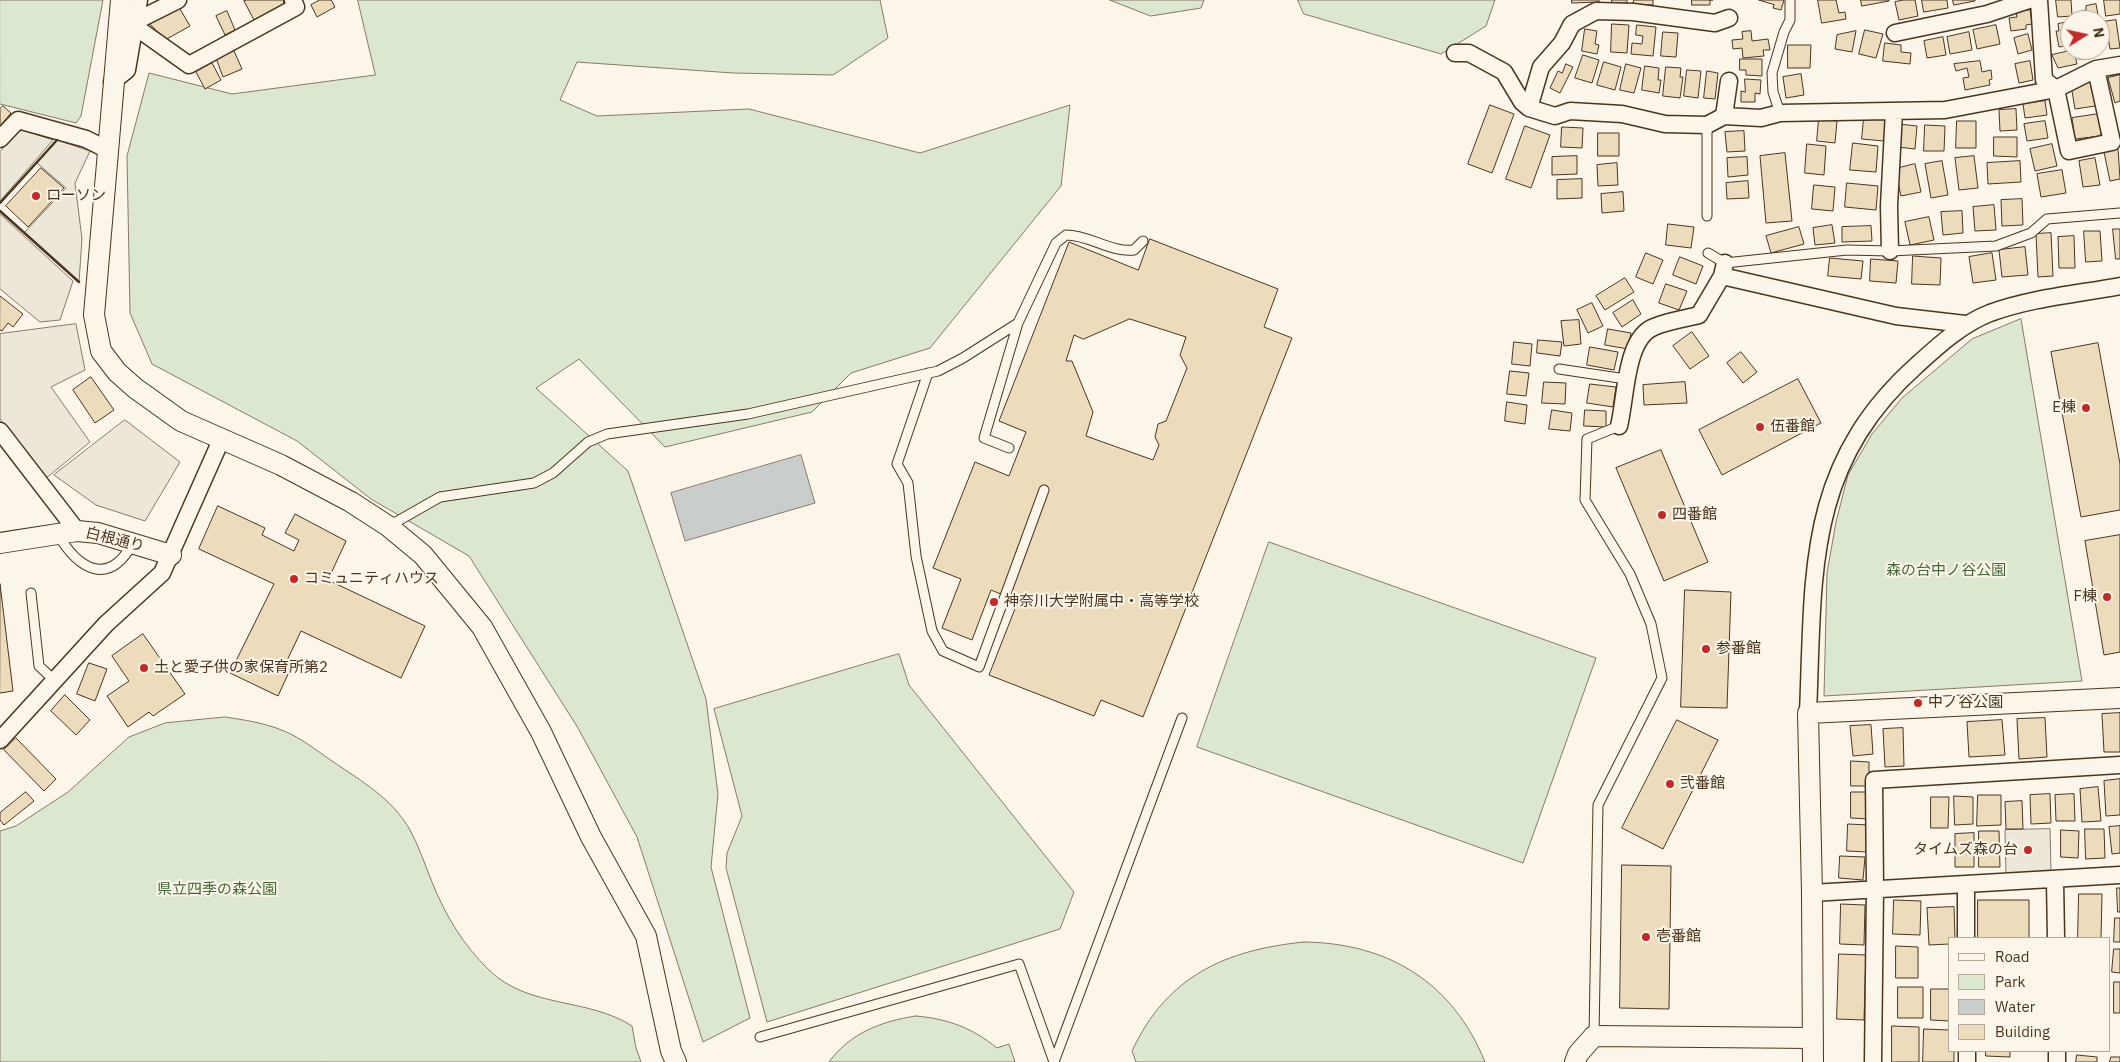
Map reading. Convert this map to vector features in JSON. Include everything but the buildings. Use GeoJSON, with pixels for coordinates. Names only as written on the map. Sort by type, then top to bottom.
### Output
{"type":"FeatureCollection","features":[{"type":"Feature","properties":{"kind":"street"},"geometry":{"type":"LineString","coordinates":[[121,0],[112,82],[94,316],[101,351],[117,372],[135,388],[181,421],[281,465],[351,502],[388,526],[422,555],[482,627],[541,732],[591,836],[646,936],[671,1051],[676,1062]]}},
{"type":"Feature","properties":{"kind":"street"},"geometry":{"type":"LineString","coordinates":[[112,82],[126,70],[139,0]]}},
{"type":"Feature","properties":{"kind":"street"},"geometry":{"type":"LineString","coordinates":[[134,24],[178,0]]}},
{"type":"Feature","properties":{"kind":"street"},"geometry":{"type":"LineString","coordinates":[[134,24],[188,64],[296,7],[293,0]]}},
{"type":"Feature","properties":{"kind":"street"},"geometry":{"type":"LineString","coordinates":[[1896,34],[1987,14],[2029,0]]}},
{"type":"Feature","properties":{"kind":"street"},"geometry":{"type":"LineString","coordinates":[[2039,0],[2044,80],[2056,89],[2069,151],[2112,142],[2096,69]]}},
{"type":"Feature","properties":{"kind":"street"},"geometry":{"type":"LineString","coordinates":[[1528,108],[1541,67],[1562,43],[1572,24],[1596,11],[1633,12],[1715,23],[1729,18]]}},
{"type":"Feature","properties":{"kind":"street"},"geometry":{"type":"LineString","coordinates":[[1454,53],[1469,53],[1504,72],[1522,102],[1528,108],[1555,116],[1570,111],[1622,114],[1665,124],[1707,125],[1724,116],[1761,118],[1780,113],[1945,110],[2001,101],[2056,89],[2096,69],[2120,65]]}},
{"type":"Feature","properties":{"kind":"street"},"geometry":{"type":"LineString","coordinates":[[1724,116],[1729,81]]}},
{"type":"Feature","properties":{"kind":"street"},"geometry":{"type":"LineString","coordinates":[[1890,251],[1889,206],[1894,111]]}},
{"type":"Feature","properties":{"kind":"street"},"geometry":{"type":"LineString","coordinates":[[0,139],[18,120],[86,140],[108,150]]}},
{"type":"Feature","properties":{"kind":"street"},"geometry":{"type":"LineString","coordinates":[[1619,426],[1624,407],[1626,379],[1637,340],[1652,327],[1699,316],[1724,269],[1896,316],[1965,324]]}},
{"type":"Feature","properties":{"kind":"street"},"geometry":{"type":"LineString","coordinates":[[1813,1062],[1808,713],[1814,568],[1821,521],[1833,484],[1847,450],[1890,392],[1934,349],[1965,324],[2015,305],[2120,286]]}},
{"type":"Feature","properties":{"kind":"street"},"geometry":{"type":"LineString","coordinates":[[0,431],[77,531]]}},
{"type":"Feature","properties":{"kind":"street"},"geometry":{"type":"LineString","coordinates":[[0,740],[106,624],[162,573],[221,440]]}},
{"type":"Feature","properties":{"kind":"street","name":"白根通り"},"geometry":{"type":"LineString","coordinates":[[0,543],[77,531],[98,533],[171,555]]}},
{"type":"Feature","properties":{"kind":"street"},"geometry":{"type":"LineString","coordinates":[[1808,713],[2120,698]]}},
{"type":"Feature","properties":{"kind":"street"},"geometry":{"type":"LineString","coordinates":[[1873,1062],[1876,890],[1874,780],[2120,765]]}},
{"type":"Feature","properties":{"kind":"street"},"geometry":{"type":"LineString","coordinates":[[1812,893],[2120,875]]}},
{"type":"Feature","properties":{"kind":"street"},"geometry":{"type":"LineString","coordinates":[[2055,880],[2056,937]]}},
{"type":"Feature","properties":{"kind":"street"},"geometry":{"type":"LineString","coordinates":[[1966,884],[1966,937]]}},
{"type":"Feature","properties":{"kind":"street"},"geometry":{"type":"LineString","coordinates":[[1575,1062],[1578,1054],[1594,1036],[1812,1038]]}},
{"type":"Feature","properties":{"kind":"lane"},"geometry":{"type":"LineString","coordinates":[[1780,113],[1773,92],[1772,73],[1784,32],[1790,20],[1790,0]]}},
{"type":"Feature","properties":{"kind":"lane"},"geometry":{"type":"LineString","coordinates":[[1706,216],[1707,125]]}},
{"type":"Feature","properties":{"kind":"lane"},"geometry":{"type":"LineString","coordinates":[[1708,253],[1724,269],[1847,250],[1890,251],[1996,246],[2031,233],[2047,219],[2120,213]]}},
{"type":"Feature","properties":{"kind":"lane"},"geometry":{"type":"LineString","coordinates":[[1009,448],[984,438],[1018,323],[1056,243],[1066,235],[1076,235],[1123,252],[1134,250],[1143,241]]}},
{"type":"Feature","properties":{"kind":"lane"},"geometry":{"type":"LineString","coordinates":[[388,526],[440,497],[534,483],[553,473],[588,442],[607,434],[748,414],[938,371],[963,358],[1018,323]]}},
{"type":"Feature","properties":{"kind":"lane"},"geometry":{"type":"LineString","coordinates":[[1559,368],[1626,379]]}},
{"type":"Feature","properties":{"kind":"lane"},"geometry":{"type":"LineString","coordinates":[[928,373],[897,464],[908,483],[916,556],[932,630],[943,651],[979,667],[1044,490]]}},
{"type":"Feature","properties":{"kind":"lane"},"geometry":{"type":"LineString","coordinates":[[1594,1036],[1598,805],[1662,678],[1651,624],[1630,574],[1585,500],[1587,439],[1619,426]]}},
{"type":"Feature","properties":{"kind":"lane"},"geometry":{"type":"LineString","coordinates":[[57,533],[73,558],[92,569],[115,566],[128,554],[134,543]]}},
{"type":"Feature","properties":{"kind":"lane"},"geometry":{"type":"LineString","coordinates":[[31,593],[39,666],[54,680]]}},
{"type":"Feature","properties":{"kind":"lane"},"geometry":{"type":"LineString","coordinates":[[1054,1062],[1182,718]]}},
{"type":"Feature","properties":{"kind":"lane"},"geometry":{"type":"LineString","coordinates":[[760,1037],[1019,964],[1054,1062]]}},
{"type":"Feature","properties":{"kind":"green space"},"geometry":{"type":"Polygon","coordinates":[[[0,0],[103,0],[81,116],[76,123],[0,104],[0,0]]]}},
{"type":"Feature","properties":{"kind":"green space"},"geometry":{"type":"Polygon","coordinates":[[[358,0],[880,0],[888,38],[833,75],[733,73],[577,62],[560,100],[597,116],[749,109],[920,153],[1070,105],[1061,186],[930,348],[851,373],[812,412],[665,447],[579,359],[536,388],[628,471],[706,699],[718,794],[711,867],[750,1018],[703,1042],[637,837],[578,728],[469,556],[371,499],[297,441],[152,364],[130,313],[127,156],[149,73],[232,94],[375,75],[358,0]]]}},
{"type":"Feature","properties":{"kind":"green space"},"geometry":{"type":"Polygon","coordinates":[[[1110,0],[1204,0],[1201,8],[1151,16],[1110,0]]]}},
{"type":"Feature","properties":{"kind":"green space"},"geometry":{"type":"Polygon","coordinates":[[[1298,0],[1495,0],[1486,26],[1441,54],[1304,14],[1298,0]]]}},
{"type":"Feature","properties":{"kind":"green space","name":"森の台中ノ谷公園"},"geometry":{"type":"Polygon","coordinates":[[[2021,319],[2082,681],[1824,696],[1827,573],[1836,522],[1848,475],[1872,434],[1902,398],[1972,339],[2021,319]]]}},
{"type":"Feature","properties":{"kind":"green space"},"geometry":{"type":"Polygon","coordinates":[[[1269,542],[1596,658],[1523,863],[1197,747],[1269,542]]]}},
{"type":"Feature","properties":{"kind":"green space"},"geometry":{"type":"Polygon","coordinates":[[[899,654],[909,685],[1074,892],[1060,929],[767,1022],[726,868],[727,853],[742,816],[714,709],[899,654]]]}},
{"type":"Feature","properties":{"kind":"green space","name":"県立四季の森公園"},"geometry":{"type":"Polygon","coordinates":[[[225,717],[262,724],[290,734],[365,783],[385,799],[410,830],[449,918],[463,940],[480,961],[505,982],[522,991],[596,1010],[632,1026],[641,1062],[0,1062],[0,831],[16,826],[68,792],[129,737],[165,723],[225,717]]]}},
{"type":"Feature","properties":{"kind":"green space"},"geometry":{"type":"Polygon","coordinates":[[[1304,942],[1335,944],[1364,950],[1390,960],[1414,973],[1436,990],[1455,1010],[1472,1034],[1485,1062],[1136,1062],[1132,1051],[1146,1025],[1163,1003],[1181,986],[1202,971],[1224,960],[1249,952],[1304,942]]]}},
{"type":"Feature","properties":{"kind":"green space"},"geometry":{"type":"Polygon","coordinates":[[[916,1016],[950,1022],[969,1030],[997,1048],[1009,1044],[1015,1062],[829,1062],[847,1043],[868,1030],[891,1021],[916,1016]]]}},
{"type":"Feature","properties":{"kind":"shaded area"},"geometry":{"type":"Polygon","coordinates":[[[20,129],[53,140],[0,201],[0,152],[20,129]]]}},
{"type":"Feature","properties":{"kind":"shaded area"},"geometry":{"type":"Polygon","coordinates":[[[57,140],[90,151],[75,183],[82,239],[79,282],[24,233],[66,188],[37,163],[57,140]]]}},
{"type":"Feature","properties":{"kind":"shaded area"},"geometry":{"type":"Polygon","coordinates":[[[0,214],[73,281],[60,320],[40,322],[0,289],[0,214]]]}},
{"type":"Feature","properties":{"kind":"shaded area"},"geometry":{"type":"Polygon","coordinates":[[[76,324],[85,370],[51,387],[90,442],[45,479],[0,419],[0,334],[76,324]]]}},
{"type":"Feature","properties":{"kind":"shaded area"},"geometry":{"type":"Polygon","coordinates":[[[125,420],[180,462],[145,521],[96,505],[54,475],[125,420]]]}},
{"type":"Feature","properties":{"kind":"shaded area","name":"タイムズ森の台"},"geometry":{"type":"Polygon","coordinates":[[[2050,829],[2051,871],[2006,874],[2005,830],[2050,829]]]}},
{"type":"Feature","properties":{"kind":"water"},"geometry":{"type":"Polygon","coordinates":[[[801,455],[815,503],[685,541],[671,493],[801,455]]]}},
{"type":"Feature","properties":{"kind":"wall"},"geometry":{"type":"LineString","coordinates":[[0,203],[57,140]]}},
{"type":"Feature","properties":{"kind":"wall"},"geometry":{"type":"LineString","coordinates":[[0,211],[79,282]]}},
{"type":"Feature","properties":{"kind":"place","name":"ローソン"},"geometry":{"type":"Point","coordinates":[36,196]}},
{"type":"Feature","properties":{"kind":"place","name":"E棟"},"geometry":{"type":"Point","coordinates":[2086,408]}},
{"type":"Feature","properties":{"kind":"place","name":"伍番館"},"geometry":{"type":"Point","coordinates":[1760,427]}},
{"type":"Feature","properties":{"kind":"place","name":"四番館"},"geometry":{"type":"Point","coordinates":[1662,515]}},
{"type":"Feature","properties":{"kind":"place","name":"コミュニティハウス"},"geometry":{"type":"Point","coordinates":[294,579]}},
{"type":"Feature","properties":{"kind":"place","name":"F棟"},"geometry":{"type":"Point","coordinates":[2107,597]}},
{"type":"Feature","properties":{"kind":"place","name":"神奈川大学附属中・高等学校"},"geometry":{"type":"Point","coordinates":[994,602]}},
{"type":"Feature","properties":{"kind":"place","name":"参番館"},"geometry":{"type":"Point","coordinates":[1706,649]}},
{"type":"Feature","properties":{"kind":"place","name":"土と愛子供の家保育所第2"},"geometry":{"type":"Point","coordinates":[144,668]}},
{"type":"Feature","properties":{"kind":"place","name":"中ノ谷公園"},"geometry":{"type":"Point","coordinates":[1918,703]}},
{"type":"Feature","properties":{"kind":"place","name":"弐番館"},"geometry":{"type":"Point","coordinates":[1670,784]}},
{"type":"Feature","properties":{"kind":"place","name":"タイムズ森の台"},"geometry":{"type":"Point","coordinates":[2028,850]}},
{"type":"Feature","properties":{"kind":"place","name":"壱番館"},"geometry":{"type":"Point","coordinates":[1646,937]}}]}
